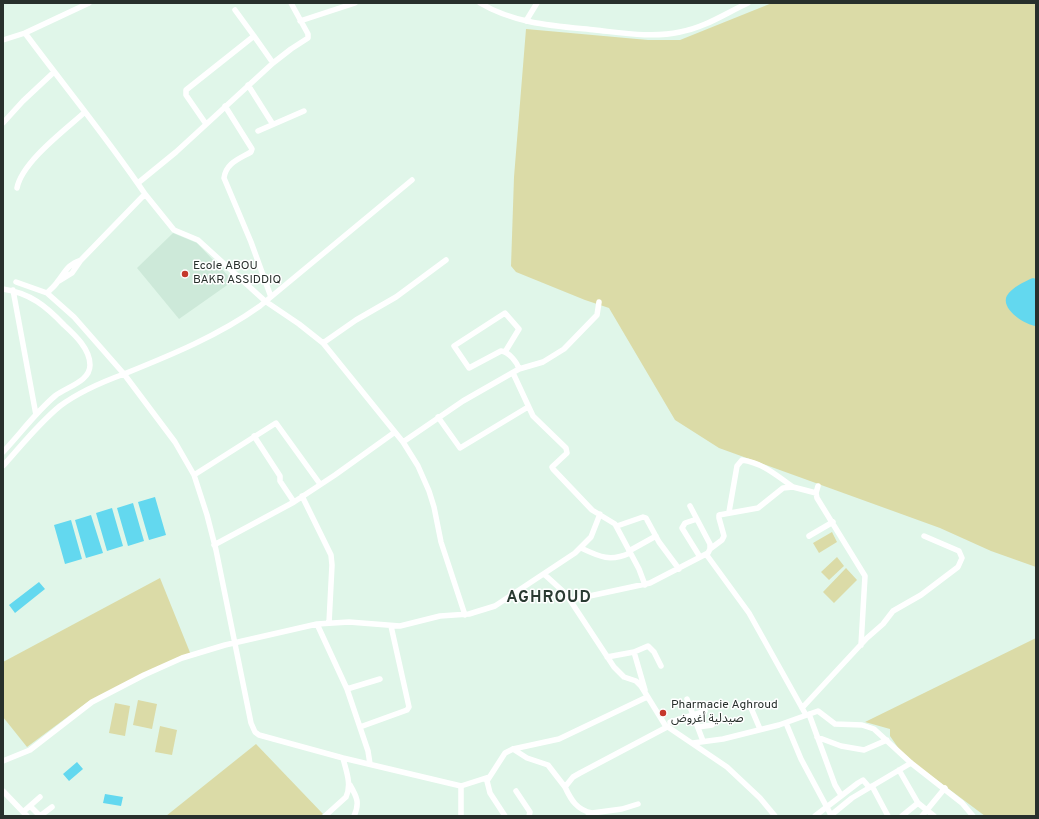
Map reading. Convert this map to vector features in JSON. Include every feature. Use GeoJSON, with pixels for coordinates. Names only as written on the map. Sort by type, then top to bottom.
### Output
{"type":"FeatureCollection","features":[{"type":"Feature","properties":{"kind":"street"},"geometry":{"type":"LineString","coordinates":[[3,40],[25,33],[89,3]]}},
{"type":"Feature","properties":{"kind":"street"},"geometry":{"type":"LineString","coordinates":[[138,183],[248,85],[291,49],[308,38],[308,34],[291,3]]}},
{"type":"Feature","properties":{"kind":"street"},"geometry":{"type":"LineString","coordinates":[[300,21],[354,3]]}},
{"type":"Feature","properties":{"kind":"street"},"geometry":{"type":"LineString","coordinates":[[480,3],[510,17],[526,21],[617,33],[663,35],[696,28],[748,3]]}},
{"type":"Feature","properties":{"kind":"street"},"geometry":{"type":"LineString","coordinates":[[526,21],[537,3]]}},
{"type":"Feature","properties":{"kind":"street"},"geometry":{"type":"LineString","coordinates":[[235,10],[273,64]]}},
{"type":"Feature","properties":{"kind":"street"},"geometry":{"type":"LineString","coordinates":[[25,33],[98,130],[120,155],[145,194],[174,230],[198,240],[265,301],[299,324],[323,343],[396,432],[418,466],[429,491],[434,507],[441,542],[465,615]]}},
{"type":"Feature","properties":{"kind":"street"},"geometry":{"type":"LineString","coordinates":[[206,124],[185,92],[254,36]]}},
{"type":"Feature","properties":{"kind":"street"},"geometry":{"type":"LineString","coordinates":[[3,123],[23,101],[54,72]]}},
{"type":"Feature","properties":{"kind":"street"},"geometry":{"type":"LineString","coordinates":[[248,85],[272,123]]}},
{"type":"Feature","properties":{"kind":"street"},"geometry":{"type":"LineString","coordinates":[[225,106],[252,149],[251,152],[231,164],[225,170],[224,178],[251,242],[271,297]]}},
{"type":"Feature","properties":{"kind":"street"},"geometry":{"type":"LineString","coordinates":[[258,131],[272,123],[304,111]]}},
{"type":"Feature","properties":{"kind":"street"},"geometry":{"type":"LineString","coordinates":[[17,188],[22,172],[37,156],[85,112]]}},
{"type":"Feature","properties":{"kind":"street"},"geometry":{"type":"LineString","coordinates":[[3,466],[37,428],[61,405],[75,396],[200,342],[239,322],[412,180]]}},
{"type":"Feature","properties":{"kind":"street"},"geometry":{"type":"LineString","coordinates":[[47,293],[59,281],[66,269],[74,262],[81,260],[145,194]]}},
{"type":"Feature","properties":{"kind":"street"},"geometry":{"type":"LineString","coordinates":[[323,343],[356,320],[396,297],[446,260]]}},
{"type":"Feature","properties":{"kind":"street"},"geometry":{"type":"LineString","coordinates":[[16,282],[47,293],[74,316],[124,374],[175,442],[194,475],[207,515],[236,643],[251,723],[255,732],[259,735],[344,758],[461,786],[489,777]]}},
{"type":"Feature","properties":{"kind":"street"},"geometry":{"type":"LineString","coordinates":[[3,289],[13,290],[28,295],[46,305],[88,352],[90,365],[86,376],[78,383],[56,396],[36,415],[3,452]]}},
{"type":"Feature","properties":{"kind":"street"},"geometry":{"type":"LineString","coordinates":[[13,290],[36,415]]}},
{"type":"Feature","properties":{"kind":"street"},"geometry":{"type":"LineString","coordinates":[[403,442],[438,417],[513,373],[520,369],[543,362],[571,344],[597,315],[599,302]]}},
{"type":"Feature","properties":{"kind":"street"},"geometry":{"type":"LineString","coordinates":[[505,352],[519,328],[505,313],[454,346],[469,368],[501,351],[505,352],[518,363],[520,369]]}},
{"type":"Feature","properties":{"kind":"street"},"geometry":{"type":"LineString","coordinates":[[513,373],[528,408],[539,423],[566,448],[567,453],[552,466],[553,469],[592,510],[612,521],[617,526],[639,569],[645,585]]}},
{"type":"Feature","properties":{"kind":"street"},"geometry":{"type":"LineString","coordinates":[[438,417],[460,448],[528,408]]}},
{"type":"Feature","properties":{"kind":"street"},"geometry":{"type":"LineString","coordinates":[[194,475],[273,424],[278,424],[320,484]]}},
{"type":"Feature","properties":{"kind":"street"},"geometry":{"type":"LineString","coordinates":[[214,545],[294,502],[396,432]]}},
{"type":"Feature","properties":{"kind":"street"},"geometry":{"type":"LineString","coordinates":[[254,436],[280,476],[280,481],[294,502]]}},
{"type":"Feature","properties":{"kind":"street"},"geometry":{"type":"LineString","coordinates":[[729,512],[737,466],[742,460],[765,466],[793,487],[816,493],[865,576],[860,645]]}},
{"type":"Feature","properties":{"kind":"street"},"geometry":{"type":"LineString","coordinates":[[816,493],[818,486]]}},
{"type":"Feature","properties":{"kind":"street"},"geometry":{"type":"LineString","coordinates":[[571,600],[645,585],[659,580],[700,557],[722,540],[724,536],[719,516],[729,512],[758,508],[778,490],[793,487]]}},
{"type":"Feature","properties":{"kind":"street"},"geometry":{"type":"LineString","coordinates":[[302,496],[330,555],[332,565],[329,623]]}},
{"type":"Feature","properties":{"kind":"street"},"geometry":{"type":"LineString","coordinates":[[690,506],[710,544],[708,551],[745,608],[807,715],[835,785],[841,795]]}},
{"type":"Feature","properties":{"kind":"street"},"geometry":{"type":"LineString","coordinates":[[3,761],[30,750],[87,705],[117,688],[182,658],[236,643],[317,624],[370,623],[400,626],[440,616],[465,615],[495,606],[581,548],[591,537],[600,514]]}},
{"type":"Feature","properties":{"kind":"street"},"geometry":{"type":"LineString","coordinates":[[617,526],[643,517],[646,518],[656,536],[679,569]]}},
{"type":"Feature","properties":{"kind":"street"},"geometry":{"type":"LineString","coordinates":[[697,519],[685,523],[682,528],[700,557]]}},
{"type":"Feature","properties":{"kind":"street"},"geometry":{"type":"LineString","coordinates":[[809,536],[833,522]]}},
{"type":"Feature","properties":{"kind":"street"},"geometry":{"type":"LineString","coordinates":[[581,548],[611,559],[618,558],[656,536]]}},
{"type":"Feature","properties":{"kind":"street"},"geometry":{"type":"LineString","coordinates":[[802,708],[860,645],[883,624],[893,611],[921,595],[960,566],[962,558],[959,551],[924,536]]}},
{"type":"Feature","properties":{"kind":"street"},"geometry":{"type":"LineString","coordinates":[[544,574],[561,588],[571,600],[606,657],[621,675],[638,682],[647,694]]}},
{"type":"Feature","properties":{"kind":"street"},"geometry":{"type":"LineString","coordinates":[[317,624],[347,689],[368,751],[370,764]]}},
{"type":"Feature","properties":{"kind":"street"},"geometry":{"type":"LineString","coordinates":[[360,727],[407,710],[409,707],[391,626]]}},
{"type":"Feature","properties":{"kind":"street"},"geometry":{"type":"LineString","coordinates":[[606,657],[634,652],[648,646],[654,652],[661,666]]}},
{"type":"Feature","properties":{"kind":"street"},"geometry":{"type":"LineString","coordinates":[[634,652],[647,694],[659,718],[739,777],[775,816]]}},
{"type":"Feature","properties":{"kind":"street"},"geometry":{"type":"LineString","coordinates":[[347,689],[380,679]]}},
{"type":"Feature","properties":{"kind":"street"},"geometry":{"type":"LineString","coordinates":[[505,816],[487,787],[487,781],[505,753],[514,749],[552,741],[647,694]]}},
{"type":"Feature","properties":{"kind":"street"},"geometry":{"type":"LineString","coordinates":[[687,699],[703,741]]}},
{"type":"Feature","properties":{"kind":"street"},"geometry":{"type":"LineString","coordinates":[[748,701],[760,729]]}},
{"type":"Feature","properties":{"kind":"street"},"geometry":{"type":"LineString","coordinates":[[565,787],[580,773],[669,725],[693,714],[705,711]]}},
{"type":"Feature","properties":{"kind":"street"},"geometry":{"type":"LineString","coordinates":[[693,743],[723,739],[786,723],[820,712],[828,721],[835,724],[862,725],[874,729],[911,763],[945,788],[967,808],[973,816]]}},
{"type":"Feature","properties":{"kind":"street"},"geometry":{"type":"LineString","coordinates":[[786,723],[804,764],[827,806],[830,815],[870,786],[911,763]]}},
{"type":"Feature","properties":{"kind":"street"},"geometry":{"type":"LineString","coordinates":[[698,727],[712,725]]}},
{"type":"Feature","properties":{"kind":"street"},"geometry":{"type":"LineString","coordinates":[[817,737],[840,746],[859,750],[872,748],[887,740]]}},
{"type":"Feature","properties":{"kind":"street"},"geometry":{"type":"LineString","coordinates":[[514,749],[527,758],[548,765],[565,787],[574,804],[590,814],[622,809],[638,804]]}},
{"type":"Feature","properties":{"kind":"street"},"geometry":{"type":"LineString","coordinates":[[344,758],[350,785],[358,802],[357,810],[354,816]]}},
{"type":"Feature","properties":{"kind":"street"},"geometry":{"type":"LineString","coordinates":[[899,770],[918,803],[934,816]]}},
{"type":"Feature","properties":{"kind":"street"},"geometry":{"type":"LineString","coordinates":[[815,816],[841,795],[862,781],[865,781],[870,786],[888,816]]}},
{"type":"Feature","properties":{"kind":"street"},"geometry":{"type":"LineString","coordinates":[[325,816],[346,797],[350,785]]}},
{"type":"Feature","properties":{"kind":"street"},"geometry":{"type":"LineString","coordinates":[[461,786],[461,816]]}},
{"type":"Feature","properties":{"kind":"street"},"geometry":{"type":"LineString","coordinates":[[922,816],[945,788]]}},
{"type":"Feature","properties":{"kind":"street"},"geometry":{"type":"LineString","coordinates":[[3,791],[25,814],[30,806],[40,797]]}},
{"type":"Feature","properties":{"kind":"street"},"geometry":{"type":"LineString","coordinates":[[516,791],[530,812],[529,816]]}},
{"type":"Feature","properties":{"kind":"street"},"geometry":{"type":"LineString","coordinates":[[902,816],[918,803]]}},
{"type":"Feature","properties":{"kind":"street"},"geometry":{"type":"LineString","coordinates":[[30,806],[40,816],[52,807]]}},
{"type":"Feature","properties":{"kind":"shaded area","name":"Ecole ABOU BAKR ASSIDDIQ"},"geometry":{"type":"Polygon","coordinates":[[[173,233],[197,243],[233,281],[179,319],[137,268],[173,233]]]}},
{"type":"Feature","properties":{"kind":"green space"},"geometry":{"type":"Polygon","coordinates":[[[772,3],[1036,3],[1036,567],[991,551],[940,528],[719,448],[675,420],[609,308],[585,300],[516,272],[511,266],[514,177],[526,29],[648,40],[680,40],[772,3]]]}},
{"type":"Feature","properties":{"kind":"green space"},"geometry":{"type":"Polygon","coordinates":[[[832,532],[837,542],[819,553],[813,543],[832,532]]]}},
{"type":"Feature","properties":{"kind":"green space"},"geometry":{"type":"Polygon","coordinates":[[[837,557],[844,566],[829,580],[821,572],[837,557]]]}},
{"type":"Feature","properties":{"kind":"green space"},"geometry":{"type":"Polygon","coordinates":[[[846,568],[857,580],[834,603],[823,592],[846,568]]]}},
{"type":"Feature","properties":{"kind":"green space"},"geometry":{"type":"Polygon","coordinates":[[[160,578],[191,655],[89,701],[27,747],[3,717],[3,662],[160,578]]]}},
{"type":"Feature","properties":{"kind":"green space"},"geometry":{"type":"Polygon","coordinates":[[[1036,638],[1036,816],[985,816],[918,766],[899,749],[890,736],[890,729],[865,722],[1036,638]]]}},
{"type":"Feature","properties":{"kind":"green space"},"geometry":{"type":"Polygon","coordinates":[[[138,700],[157,704],[152,729],[133,725],[138,700]]]}},
{"type":"Feature","properties":{"kind":"green space"},"geometry":{"type":"Polygon","coordinates":[[[115,703],[130,706],[125,736],[109,733],[115,703]]]}},
{"type":"Feature","properties":{"kind":"green space"},"geometry":{"type":"Polygon","coordinates":[[[160,726],[177,730],[172,755],[155,752],[160,726]]]}},
{"type":"Feature","properties":{"kind":"green space"},"geometry":{"type":"Polygon","coordinates":[[[256,744],[323,814],[320,816],[166,816],[256,744]]]}},
{"type":"Feature","properties":{"kind":"water"},"geometry":{"type":"Polygon","coordinates":[[[1033,278],[1036,279],[1036,326],[1021,320],[1008,308],[1006,303],[1006,298],[1010,292],[1022,283],[1033,278]]]}},
{"type":"Feature","properties":{"kind":"water"},"geometry":{"type":"Polygon","coordinates":[[[155,497],[166,535],[149,540],[138,502],[155,497]]]}},
{"type":"Feature","properties":{"kind":"water"},"geometry":{"type":"Polygon","coordinates":[[[133,503],[144,541],[128,546],[117,508],[133,503]]]}},
{"type":"Feature","properties":{"kind":"water"},"geometry":{"type":"Polygon","coordinates":[[[112,508],[123,546],[107,551],[96,513],[112,508]]]}},
{"type":"Feature","properties":{"kind":"water"},"geometry":{"type":"Polygon","coordinates":[[[91,515],[103,553],[86,558],[75,520],[91,515]]]}},
{"type":"Feature","properties":{"kind":"water"},"geometry":{"type":"Polygon","coordinates":[[[71,520],[82,559],[65,564],[54,525],[71,520]]]}},
{"type":"Feature","properties":{"kind":"water"},"geometry":{"type":"Polygon","coordinates":[[[39,582],[45,589],[15,613],[9,605],[39,582]]]}},
{"type":"Feature","properties":{"kind":"water"},"geometry":{"type":"Polygon","coordinates":[[[77,762],[83,769],[69,781],[63,774],[77,762]]]}},
{"type":"Feature","properties":{"kind":"water"},"geometry":{"type":"Polygon","coordinates":[[[105,794],[123,797],[121,806],[103,803],[105,794]]]}},
{"type":"Feature","properties":{"kind":"place","name":"Ecole ABOU BAKR ASSIDDIQ"},"geometry":{"type":"Point","coordinates":[185,274]}},
{"type":"Feature","properties":{"kind":"place","name":"Pharmacie Aghroud صيدلية أغروض"},"geometry":{"type":"Point","coordinates":[663,713]}},
{"type":"Feature","properties":{"kind":"district","name":"AGHROUD"},"geometry":{"type":"Point","coordinates":[549,599]}}]}
